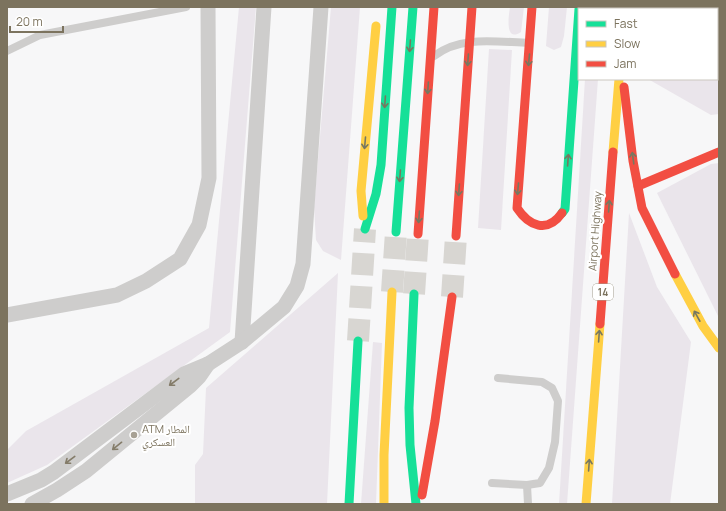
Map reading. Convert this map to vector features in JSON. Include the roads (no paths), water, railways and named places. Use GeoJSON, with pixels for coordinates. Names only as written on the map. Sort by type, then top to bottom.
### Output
{"type":"FeatureCollection","features":[{"type":"Feature","properties":{"kind":"main road"},"geometry":{"type":"LineString","coordinates":[[377,15],[363,164],[362,209],[365,230],[376,194],[380,165],[392,7]]}},
{"type":"Feature","properties":{"kind":"main road"},"geometry":{"type":"LineString","coordinates":[[396,232],[413,7]]}},
{"type":"Feature","properties":{"kind":"main road"},"geometry":{"type":"LineString","coordinates":[[418,234],[434,7]]}},
{"type":"Feature","properties":{"kind":"main road"},"geometry":{"type":"LineString","coordinates":[[456,236],[472,7]]}},
{"type":"Feature","properties":{"kind":"main road"},"geometry":{"type":"LineString","coordinates":[[532,7],[517,208],[522,217],[530,224],[540,226],[551,224],[560,218],[565,209],[578,22]]}},
{"type":"Feature","properties":{"kind":"main road","name":"Airport Highway"},"geometry":{"type":"LineString","coordinates":[[586,504],[618,80]]}},
{"type":"Feature","properties":{"kind":"main road"},"geometry":{"type":"LineString","coordinates":[[623,80],[633,161],[642,208],[669,264],[703,326],[719,348]]}},
{"type":"Feature","properties":{"kind":"main road"},"geometry":{"type":"LineString","coordinates":[[638,186],[719,152]]}},
{"type":"Feature","properties":{"kind":"main road"},"geometry":{"type":"LineString","coordinates":[[384,504],[384,455],[392,292]]}},
{"type":"Feature","properties":{"kind":"main road"},"geometry":{"type":"LineString","coordinates":[[414,294],[410,445],[416,504]]}},
{"type":"Feature","properties":{"kind":"main road"},"geometry":{"type":"LineString","coordinates":[[420,504],[436,421],[452,297]]}},
{"type":"Feature","properties":{"kind":"main road"},"geometry":{"type":"LineString","coordinates":[[349,504],[358,341]]}},
{"type":"Feature","properties":{"kind":"street"},"geometry":{"type":"LineString","coordinates":[[7,315],[117,295],[146,281],[180,259],[199,225],[209,178],[208,7]]}},
{"type":"Feature","properties":{"kind":"street"},"geometry":{"type":"LineString","coordinates":[[242,342],[264,7]]}},
{"type":"Feature","properties":{"kind":"street"},"geometry":{"type":"LineString","coordinates":[[7,494],[48,476],[184,374],[208,364],[242,342],[284,307],[298,286],[303,264],[321,7]]}},
{"type":"Feature","properties":{"kind":"street"},"geometry":{"type":"LineString","coordinates":[[32,504],[86,471],[190,386],[199,377],[208,364]]}},
{"type":"Feature","properties":{"kind":"lane"},"geometry":{"type":"LineString","coordinates":[[7,50],[40,35],[186,7]]}},
{"type":"Feature","properties":{"kind":"lane"},"geometry":{"type":"LineString","coordinates":[[430,60],[450,46],[470,41],[530,43]]}},
{"type":"Feature","properties":{"kind":"lane"},"geometry":{"type":"LineString","coordinates":[[492,483],[527,485],[540,483],[549,468],[555,442],[558,401],[552,388],[542,382],[498,378]]}},
{"type":"Feature","properties":{"kind":"lane"},"geometry":{"type":"LineString","coordinates":[[527,485],[528,504]]}},
{"type":"Feature","properties":{"kind":"tunnel"},"geometry":{"type":"LineString","coordinates":[[358,341],[365,229]]}},
{"type":"Feature","properties":{"kind":"tunnel"},"geometry":{"type":"LineString","coordinates":[[392,292],[396,232]]}},
{"type":"Feature","properties":{"kind":"tunnel"},"geometry":{"type":"LineString","coordinates":[[414,294],[418,234]]}},
{"type":"Feature","properties":{"kind":"tunnel"},"geometry":{"type":"LineString","coordinates":[[452,297],[456,236]]}},
{"type":"Feature","properties":{"kind":"place","name":"ATM المطار العسكري"},"geometry":{"type":"Point","coordinates":[134,435]}}]}
